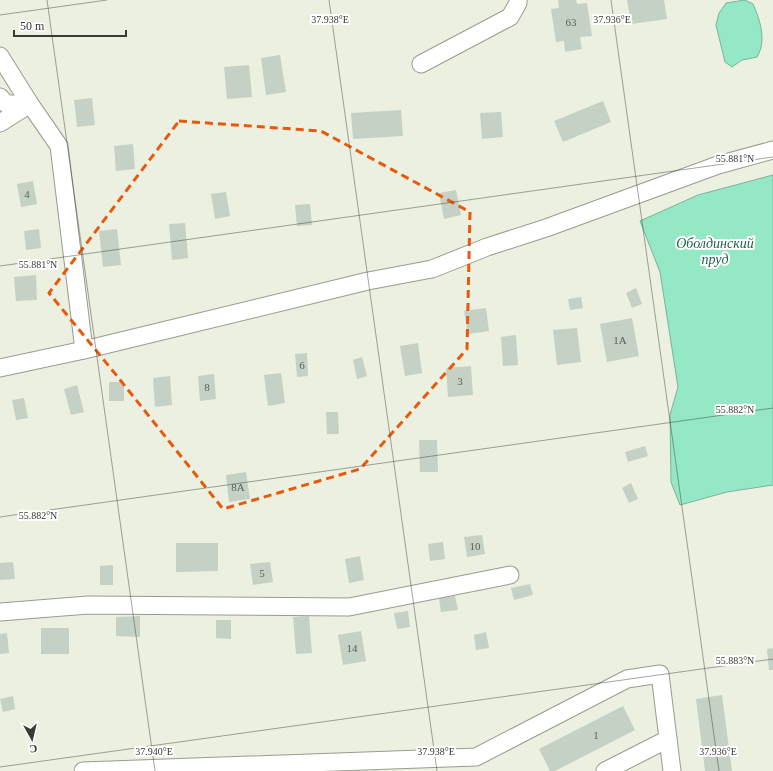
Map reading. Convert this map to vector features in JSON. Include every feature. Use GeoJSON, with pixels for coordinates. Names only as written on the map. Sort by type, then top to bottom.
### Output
{"type":"FeatureCollection","features":[{"type":"Feature","properties":{"kind":"street"},"geometry":{"type":"LineString","coordinates":[[421,64],[510,17],[518,3],[518,0]]}},
{"type":"Feature","properties":{"kind":"street"},"geometry":{"type":"LineString","coordinates":[[0,56],[30,104],[59,146],[84,350]]}},
{"type":"Feature","properties":{"kind":"street"},"geometry":{"type":"LineString","coordinates":[[0,97],[6,104],[30,104]]}},
{"type":"Feature","properties":{"kind":"street"},"geometry":{"type":"LineString","coordinates":[[0,123],[30,104]]}},
{"type":"Feature","properties":{"kind":"street"},"geometry":{"type":"LineString","coordinates":[[0,368],[84,350],[368,281],[432,270],[487,247],[546,228],[718,165],[773,150]]}},
{"type":"Feature","properties":{"kind":"street"},"geometry":{"type":"LineString","coordinates":[[0,612],[88,605],[349,607],[510,575]]}},
{"type":"Feature","properties":{"kind":"street"},"geometry":{"type":"LineString","coordinates":[[83,771],[472,758],[485,754],[627,679],[660,674],[672,771]]}},
{"type":"Feature","properties":{"kind":"street"},"geometry":{"type":"LineString","coordinates":[[605,771],[668,739]]}},
{"type":"Feature","properties":{"kind":"highlighted area"},"geometry":{"type":"Polygon","coordinates":[[[179,121],[321,131],[470,212],[467,349],[360,469],[223,509],[49,293],[179,121]]]}},
{"type":"Feature","properties":{"kind":"water"},"geometry":{"type":"Polygon","coordinates":[[[745,0],[753,4],[756,10],[760,23],[762,44],[757,57],[742,60],[732,67],[725,62],[716,25],[719,13],[726,3],[745,0]]]}},
{"type":"Feature","properties":{"kind":"water","name":"Оболдинский пруд"},"geometry":{"type":"Polygon","coordinates":[[[773,175],[773,485],[727,492],[680,505],[671,482],[670,415],[678,387],[660,272],[640,221],[698,195],[773,175]]]}},
{"type":"Feature","properties":{"kind":"building"},"geometry":{"type":"Polygon","coordinates":[[[558,0],[576,0],[577,4],[587,3],[592,36],[580,37],[582,49],[565,52],[564,41],[556,42],[551,9],[559,8],[558,0]]]}},
{"type":"Feature","properties":{"kind":"building"},"geometry":{"type":"Polygon","coordinates":[[[627,0],[664,0],[667,19],[631,24],[627,0]]]}},
{"type":"Feature","properties":{"kind":"building"},"geometry":{"type":"Polygon","coordinates":[[[280,55],[286,92],[266,95],[261,58],[280,55]]]}},
{"type":"Feature","properties":{"kind":"building"},"geometry":{"type":"Polygon","coordinates":[[[249,65],[252,97],[227,99],[224,67],[249,65]]]}},
{"type":"Feature","properties":{"kind":"building"},"geometry":{"type":"Polygon","coordinates":[[[92,98],[95,125],[77,127],[74,100],[92,98]]]}},
{"type":"Feature","properties":{"kind":"building"},"geometry":{"type":"Polygon","coordinates":[[[603,101],[611,122],[563,142],[554,121],[603,101]]]}},
{"type":"Feature","properties":{"kind":"building"},"geometry":{"type":"Polygon","coordinates":[[[401,110],[403,136],[353,139],[351,113],[401,110]]]}},
{"type":"Feature","properties":{"kind":"building"},"geometry":{"type":"Polygon","coordinates":[[[501,112],[503,137],[482,139],[480,113],[501,112]]]}},
{"type":"Feature","properties":{"kind":"building"},"geometry":{"type":"Polygon","coordinates":[[[133,144],[135,169],[116,171],[114,146],[133,144]]]}},
{"type":"Feature","properties":{"kind":"building"},"geometry":{"type":"Polygon","coordinates":[[[33,181],[37,204],[21,207],[17,184],[33,181]]]}},
{"type":"Feature","properties":{"kind":"building"},"geometry":{"type":"Polygon","coordinates":[[[456,190],[461,215],[444,219],[439,193],[456,190]]]}},
{"type":"Feature","properties":{"kind":"building"},"geometry":{"type":"Polygon","coordinates":[[[226,192],[230,216],[215,219],[211,194],[226,192]]]}},
{"type":"Feature","properties":{"kind":"building"},"geometry":{"type":"Polygon","coordinates":[[[310,204],[312,225],[297,226],[295,205],[310,204]]]}},
{"type":"Feature","properties":{"kind":"building"},"geometry":{"type":"Polygon","coordinates":[[[185,223],[188,258],[172,260],[169,224],[185,223]]]}},
{"type":"Feature","properties":{"kind":"building"},"geometry":{"type":"Polygon","coordinates":[[[39,229],[41,248],[26,250],[24,231],[39,229]]]}},
{"type":"Feature","properties":{"kind":"building"},"geometry":{"type":"Polygon","coordinates":[[[117,229],[121,265],[103,267],[99,231],[117,229]]]}},
{"type":"Feature","properties":{"kind":"building"},"geometry":{"type":"Polygon","coordinates":[[[36,275],[37,300],[16,301],[14,277],[36,275]]]}},
{"type":"Feature","properties":{"kind":"building"},"geometry":{"type":"Polygon","coordinates":[[[636,288],[642,304],[632,308],[626,293],[636,288]]]}},
{"type":"Feature","properties":{"kind":"building"},"geometry":{"type":"Polygon","coordinates":[[[581,297],[583,308],[570,310],[568,299],[581,297]]]}},
{"type":"Feature","properties":{"kind":"building"},"geometry":{"type":"Polygon","coordinates":[[[486,308],[489,331],[468,334],[464,311],[486,308]]]}},
{"type":"Feature","properties":{"kind":"building"},"geometry":{"type":"Polygon","coordinates":[[[632,318],[639,356],[607,362],[600,324],[632,318]]]}},
{"type":"Feature","properties":{"kind":"building"},"geometry":{"type":"Polygon","coordinates":[[[577,328],[581,362],[557,365],[553,330],[577,328]]]}},
{"type":"Feature","properties":{"kind":"building"},"geometry":{"type":"Polygon","coordinates":[[[516,335],[518,365],[503,366],[501,337],[516,335]]]}},
{"type":"Feature","properties":{"kind":"building"},"geometry":{"type":"Polygon","coordinates":[[[418,343],[422,373],[405,376],[400,346],[418,343]]]}},
{"type":"Feature","properties":{"kind":"building"},"geometry":{"type":"Polygon","coordinates":[[[307,353],[308,376],[297,377],[295,354],[307,353]]]}},
{"type":"Feature","properties":{"kind":"building"},"geometry":{"type":"Polygon","coordinates":[[[362,357],[367,376],[357,379],[353,360],[362,357]]]}},
{"type":"Feature","properties":{"kind":"building"},"geometry":{"type":"Polygon","coordinates":[[[471,366],[473,395],[448,397],[446,368],[471,366]]]}},
{"type":"Feature","properties":{"kind":"building"},"geometry":{"type":"Polygon","coordinates":[[[281,373],[285,403],[268,406],[264,375],[281,373]]]}},
{"type":"Feature","properties":{"kind":"building"},"geometry":{"type":"Polygon","coordinates":[[[214,374],[216,399],[200,401],[198,376],[214,374]]]}},
{"type":"Feature","properties":{"kind":"building"},"geometry":{"type":"Polygon","coordinates":[[[170,376],[172,405],[155,407],[153,378],[170,376]]]}},
{"type":"Feature","properties":{"kind":"building"},"geometry":{"type":"Polygon","coordinates":[[[109,382],[124,382],[124,401],[109,401],[109,382]]]}},
{"type":"Feature","properties":{"kind":"building"},"geometry":{"type":"Polygon","coordinates":[[[77,385],[84,412],[71,415],[64,389],[77,385]]]}},
{"type":"Feature","properties":{"kind":"building"},"geometry":{"type":"Polygon","coordinates":[[[24,398],[28,418],[16,420],[12,400],[24,398]]]}},
{"type":"Feature","properties":{"kind":"building"},"geometry":{"type":"Polygon","coordinates":[[[326,412],[338,412],[339,434],[327,434],[326,412]]]}},
{"type":"Feature","properties":{"kind":"building"},"geometry":{"type":"Polygon","coordinates":[[[419,440],[437,440],[438,472],[420,472],[419,440]]]}},
{"type":"Feature","properties":{"kind":"building"},"geometry":{"type":"Polygon","coordinates":[[[645,446],[648,456],[628,462],[625,452],[645,446]]]}},
{"type":"Feature","properties":{"kind":"building"},"geometry":{"type":"Polygon","coordinates":[[[246,472],[250,499],[229,502],[226,475],[246,472]]]}},
{"type":"Feature","properties":{"kind":"building"},"geometry":{"type":"Polygon","coordinates":[[[631,483],[638,499],[629,503],[622,488],[631,483]]]}},
{"type":"Feature","properties":{"kind":"building"},"geometry":{"type":"Polygon","coordinates":[[[482,535],[485,554],[467,557],[464,537],[482,535]]]}},
{"type":"Feature","properties":{"kind":"building"},"geometry":{"type":"Polygon","coordinates":[[[443,542],[445,559],[430,561],[428,544],[443,542]]]}},
{"type":"Feature","properties":{"kind":"building"},"geometry":{"type":"Polygon","coordinates":[[[176,543],[218,543],[218,571],[176,572],[176,543]]]}},
{"type":"Feature","properties":{"kind":"building"},"geometry":{"type":"Polygon","coordinates":[[[360,556],[364,580],[349,583],[345,559],[360,556]]]}},
{"type":"Feature","properties":{"kind":"building"},"geometry":{"type":"Polygon","coordinates":[[[13,562],[15,579],[0,580],[0,563],[13,562]]]}},
{"type":"Feature","properties":{"kind":"building"},"geometry":{"type":"Polygon","coordinates":[[[270,562],[273,582],[253,585],[250,564],[270,562]]]}},
{"type":"Feature","properties":{"kind":"building"},"geometry":{"type":"Polygon","coordinates":[[[113,565],[113,585],[100,585],[100,566],[113,565]]]}},
{"type":"Feature","properties":{"kind":"building"},"geometry":{"type":"Polygon","coordinates":[[[530,584],[533,595],[514,600],[511,588],[530,584]]]}},
{"type":"Feature","properties":{"kind":"building"},"geometry":{"type":"Polygon","coordinates":[[[455,596],[458,610],[441,612],[439,598],[455,596]]]}},
{"type":"Feature","properties":{"kind":"building"},"geometry":{"type":"Polygon","coordinates":[[[408,611],[410,627],[397,629],[394,613],[408,611]]]}},
{"type":"Feature","properties":{"kind":"building"},"geometry":{"type":"Polygon","coordinates":[[[140,616],[140,637],[116,636],[116,617],[140,616]]]}},
{"type":"Feature","properties":{"kind":"building"},"geometry":{"type":"Polygon","coordinates":[[[309,616],[312,653],[296,654],[293,617],[309,616]]]}},
{"type":"Feature","properties":{"kind":"building"},"geometry":{"type":"Polygon","coordinates":[[[216,620],[231,620],[231,639],[216,638],[216,620]]]}},
{"type":"Feature","properties":{"kind":"building"},"geometry":{"type":"Polygon","coordinates":[[[41,628],[69,628],[69,654],[41,654],[41,628]]]}},
{"type":"Feature","properties":{"kind":"building"},"geometry":{"type":"Polygon","coordinates":[[[361,631],[366,661],[343,665],[338,635],[361,631]]]}},
{"type":"Feature","properties":{"kind":"building"},"geometry":{"type":"Polygon","coordinates":[[[486,632],[489,648],[476,650],[474,635],[486,632]]]}},
{"type":"Feature","properties":{"kind":"building"},"geometry":{"type":"Polygon","coordinates":[[[7,633],[9,653],[0,654],[0,634],[7,633]]]}},
{"type":"Feature","properties":{"kind":"building"},"geometry":{"type":"Polygon","coordinates":[[[773,648],[773,670],[769,670],[767,649],[773,648]]]}},
{"type":"Feature","properties":{"kind":"building"},"geometry":{"type":"Polygon","coordinates":[[[722,695],[732,771],[705,771],[696,699],[722,695]]]}},
{"type":"Feature","properties":{"kind":"building"},"geometry":{"type":"Polygon","coordinates":[[[13,696],[15,709],[3,712],[0,699],[13,696]]]}},
{"type":"Feature","properties":{"kind":"building"},"geometry":{"type":"Polygon","coordinates":[[[623,706],[635,730],[555,771],[550,771],[539,749],[623,706]]]}}]}
